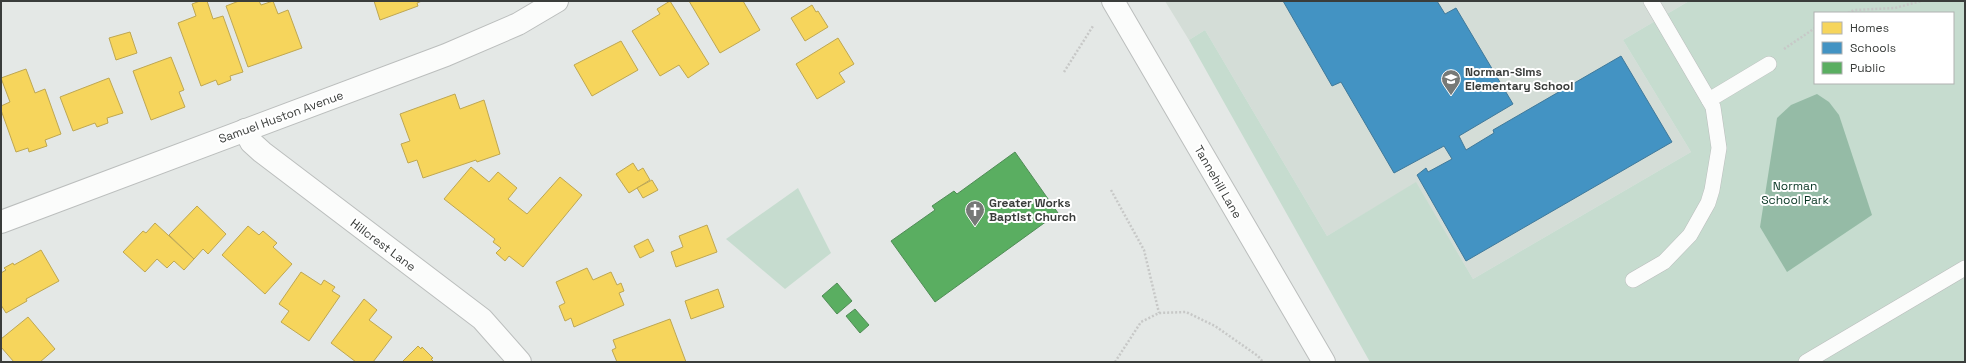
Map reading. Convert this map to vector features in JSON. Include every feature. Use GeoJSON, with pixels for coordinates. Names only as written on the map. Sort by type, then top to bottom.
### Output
{"type":"FeatureCollection","features":[{"type":"Feature","properties":{"kind":"street","name":"Samuel Huston Avenue"},"geometry":{"type":"LineString","coordinates":[[1,222],[485,40],[518,24],[557,1]]}},
{"type":"Feature","properties":{"kind":"street","name":"Tannehill Lane"},"geometry":{"type":"LineString","coordinates":[[1113,1],[1324,362]]}},
{"type":"Feature","properties":{"kind":"street","name":"Hillcrest Lane"},"geometry":{"type":"LineString","coordinates":[[245,130],[251,142],[268,157],[482,319],[520,362]]}},
{"type":"Feature","properties":{"kind":"lane"},"geometry":{"type":"LineString","coordinates":[[1633,280],[1664,262],[1690,235],[1708,203],[1712,190],[1719,148],[1713,107],[1650,1]]}},
{"type":"Feature","properties":{"kind":"lane"},"geometry":{"type":"LineString","coordinates":[[1709,100],[1769,64]]}},
{"type":"Feature","properties":{"kind":"lane"},"geometry":{"type":"LineString","coordinates":[[1806,362],[1965,268]]}},
{"type":"Feature","properties":{"kind":"path"},"geometry":{"type":"LineString","coordinates":[[1850,12],[1854,10],[1895,8],[1921,1]]}},
{"type":"Feature","properties":{"kind":"path"},"geometry":{"type":"LineString","coordinates":[[1064,72],[1093,26]]}},
{"type":"Feature","properties":{"kind":"path"},"geometry":{"type":"LineString","coordinates":[[1769,64],[1785,49],[1814,29]]}},
{"type":"Feature","properties":{"kind":"path"},"geometry":{"type":"LineString","coordinates":[[1110,190],[1144,250],[1159,313]]}},
{"type":"Feature","properties":{"kind":"path"},"geometry":{"type":"LineString","coordinates":[[1115,362],[1141,322],[1159,313],[1186,312],[1215,326],[1258,356],[1263,362]]}},
{"type":"Feature","properties":{"kind":"shaded area","name":"Norman-Sims Elementary School"},"geometry":{"type":"Polygon","coordinates":[[[1165,1],[1689,1],[1623,40],[1691,152],[1473,279],[1416,183],[1327,236],[1205,30],[1189,40],[1165,1]]]}},
{"type":"Feature","properties":{"kind":"shaded area"},"geometry":{"type":"Polygon","coordinates":[[[1817,94],[1829,102],[1839,115],[1872,215],[1787,272],[1760,227],[1777,118],[1791,105],[1817,94]]]}},
{"type":"Feature","properties":{"kind":"green space","name":"Norman School Park"},"geometry":{"type":"Polygon","coordinates":[[[1689,1],[1965,1],[1965,362],[1370,362],[1189,40],[1205,30],[1327,236],[1416,182],[1473,279],[1691,152],[1623,40],[1689,1]]]}},
{"type":"Feature","properties":{"kind":"green space"},"geometry":{"type":"Polygon","coordinates":[[[798,188],[831,253],[785,289],[726,239],[798,188]]]}},
{"type":"Feature","properties":{"kind":"building: Homes"},"geometry":{"type":"Polygon","coordinates":[[[200,1],[207,1],[213,19],[223,16],[243,72],[230,76],[231,80],[218,85],[216,80],[201,86],[178,23],[196,16],[192,4],[200,1]]]}},
{"type":"Feature","properties":{"kind":"building: Homes"},"geometry":{"type":"Polygon","coordinates":[[[239,1],[259,1],[261,5],[273,1],[278,14],[288,10],[302,48],[248,67],[226,6],[239,1]]]}},
{"type":"Feature","properties":{"kind":"building: Homes"},"geometry":{"type":"Polygon","coordinates":[[[374,1],[422,1],[417,3],[418,6],[380,20],[374,1]]]}},
{"type":"Feature","properties":{"kind":"building: Homes"},"geometry":{"type":"Polygon","coordinates":[[[670,1],[709,64],[688,78],[679,65],[660,76],[632,31],[660,14],[657,9],[670,1]]]}},
{"type":"Feature","properties":{"kind":"building: Homes"},"geometry":{"type":"Polygon","coordinates":[[[689,1],[743,1],[760,30],[720,53],[689,1]]]}},
{"type":"Feature","properties":{"kind":"building: Homes"},"geometry":{"type":"Polygon","coordinates":[[[812,5],[816,12],[818,11],[828,27],[805,41],[791,18],[812,5]]]}},
{"type":"Feature","properties":{"kind":"building: Homes"},"geometry":{"type":"Polygon","coordinates":[[[130,32],[137,53],[116,60],[109,38],[130,32]]]}},
{"type":"Feature","properties":{"kind":"building: Homes"},"geometry":{"type":"Polygon","coordinates":[[[838,38],[854,64],[839,73],[845,82],[817,99],[796,64],[838,38]]]}},
{"type":"Feature","properties":{"kind":"building: Homes"},"geometry":{"type":"Polygon","coordinates":[[[621,41],[638,70],[592,96],[574,65],[621,41]]]}},
{"type":"Feature","properties":{"kind":"building: Homes"},"geometry":{"type":"Polygon","coordinates":[[[171,57],[184,90],[179,92],[185,107],[151,120],[133,71],[171,57]]]}},
{"type":"Feature","properties":{"kind":"building: Homes"},"geometry":{"type":"Polygon","coordinates":[[[26,69],[35,93],[45,89],[61,134],[45,140],[47,146],[29,152],[28,148],[16,152],[1,110],[1,106],[10,102],[1,78],[26,69]]]}},
{"type":"Feature","properties":{"kind":"building: Homes"},"geometry":{"type":"Polygon","coordinates":[[[109,78],[123,113],[107,118],[108,123],[97,127],[95,123],[73,131],[60,97],[109,78]]]}},
{"type":"Feature","properties":{"kind":"building: Homes"},"geometry":{"type":"Polygon","coordinates":[[[455,94],[460,109],[484,100],[500,154],[477,162],[476,160],[423,178],[417,160],[408,163],[401,144],[410,141],[400,114],[455,94]]]}},
{"type":"Feature","properties":{"kind":"building: Homes"},"geometry":{"type":"Polygon","coordinates":[[[633,163],[638,171],[643,168],[650,180],[629,193],[616,174],[633,163]]]}},
{"type":"Feature","properties":{"kind":"building: Homes"},"geometry":{"type":"Polygon","coordinates":[[[471,167],[489,182],[498,172],[517,188],[508,199],[527,214],[560,177],[582,195],[523,267],[509,256],[505,261],[496,253],[501,248],[493,242],[495,239],[444,199],[471,167]]]}},
{"type":"Feature","properties":{"kind":"building: Homes"},"geometry":{"type":"Polygon","coordinates":[[[652,180],[658,190],[643,198],[637,188],[652,180]]]}},
{"type":"Feature","properties":{"kind":"building: Homes"},"geometry":{"type":"Polygon","coordinates":[[[197,206],[226,234],[208,254],[203,249],[194,259],[169,235],[197,206]]]}},
{"type":"Feature","properties":{"kind":"building: Homes"},"geometry":{"type":"Polygon","coordinates":[[[155,223],[194,259],[184,270],[174,261],[167,268],[157,259],[145,272],[123,252],[143,231],[146,233],[155,223]]]}},
{"type":"Feature","properties":{"kind":"building: Homes"},"geometry":{"type":"Polygon","coordinates":[[[707,225],[717,252],[676,267],[671,252],[683,247],[679,236],[707,225]]]}},
{"type":"Feature","properties":{"kind":"building: Homes"},"geometry":{"type":"Polygon","coordinates":[[[248,226],[259,235],[263,231],[277,243],[273,247],[292,264],[265,294],[222,255],[248,226]]]}},
{"type":"Feature","properties":{"kind":"building: Homes"},"geometry":{"type":"Polygon","coordinates":[[[648,239],[654,251],[640,258],[634,246],[648,239]]]}},
{"type":"Feature","properties":{"kind":"building: Homes"},"geometry":{"type":"Polygon","coordinates":[[[41,250],[59,281],[26,299],[27,301],[6,313],[1,305],[1,273],[6,270],[4,268],[13,263],[14,265],[41,250]]]}},
{"type":"Feature","properties":{"kind":"building: Homes"},"geometry":{"type":"Polygon","coordinates":[[[587,268],[593,280],[611,272],[617,285],[621,283],[624,291],[619,293],[624,305],[574,327],[571,318],[565,321],[559,306],[565,303],[556,282],[587,268]]]}},
{"type":"Feature","properties":{"kind":"building: Homes"},"geometry":{"type":"Polygon","coordinates":[[[301,272],[321,285],[324,280],[335,287],[332,291],[340,296],[309,341],[281,322],[289,311],[279,304],[301,272]]]}},
{"type":"Feature","properties":{"kind":"building: Homes"},"geometry":{"type":"Polygon","coordinates":[[[718,289],[724,307],[691,319],[685,301],[718,289]]]}},
{"type":"Feature","properties":{"kind":"building: Homes"},"geometry":{"type":"Polygon","coordinates":[[[364,299],[377,310],[369,320],[392,337],[373,362],[356,362],[331,343],[364,299]]]}},
{"type":"Feature","properties":{"kind":"building: Homes"},"geometry":{"type":"Polygon","coordinates":[[[28,317],[55,349],[40,362],[14,362],[1,347],[1,339],[28,317]]]}},
{"type":"Feature","properties":{"kind":"building: Homes"},"geometry":{"type":"Polygon","coordinates":[[[670,319],[686,362],[617,362],[612,350],[616,348],[613,340],[670,319]]]}},
{"type":"Feature","properties":{"kind":"building: Homes"},"geometry":{"type":"Polygon","coordinates":[[[418,346],[421,349],[422,347],[433,358],[431,359],[434,362],[402,362],[418,346]]]}},
{"type":"Feature","properties":{"kind":"building: Schools"},"geometry":{"type":"Polygon","coordinates":[[[1283,1],[1437,1],[1445,14],[1456,8],[1513,104],[1459,136],[1466,150],[1494,133],[1493,130],[1621,56],[1672,142],[1466,261],[1417,175],[1426,168],[1428,172],[1452,159],[1444,146],[1394,173],[1341,82],[1332,86],[1283,1]]]}},
{"type":"Feature","properties":{"kind":"building: Public","name":"Greater Works Baptist Church"},"geometry":{"type":"Polygon","coordinates":[[[1015,152],[1058,213],[935,302],[891,241],[935,210],[932,206],[954,191],[957,194],[1015,152]]]}},
{"type":"Feature","properties":{"kind":"building: Public"},"geometry":{"type":"Polygon","coordinates":[[[837,283],[852,301],[837,314],[822,296],[837,283]]]}},
{"type":"Feature","properties":{"kind":"building: Public"},"geometry":{"type":"Polygon","coordinates":[[[855,309],[869,325],[860,333],[846,316],[855,309]]]}},
{"type":"Feature","properties":{"kind":"place","name":"Norman-Sims Elementary School"},"geometry":{"type":"Point","coordinates":[1451,96]}},
{"type":"Feature","properties":{"kind":"place","name":"Greater Works Baptist Church"},"geometry":{"type":"Point","coordinates":[975,227]}}]}
